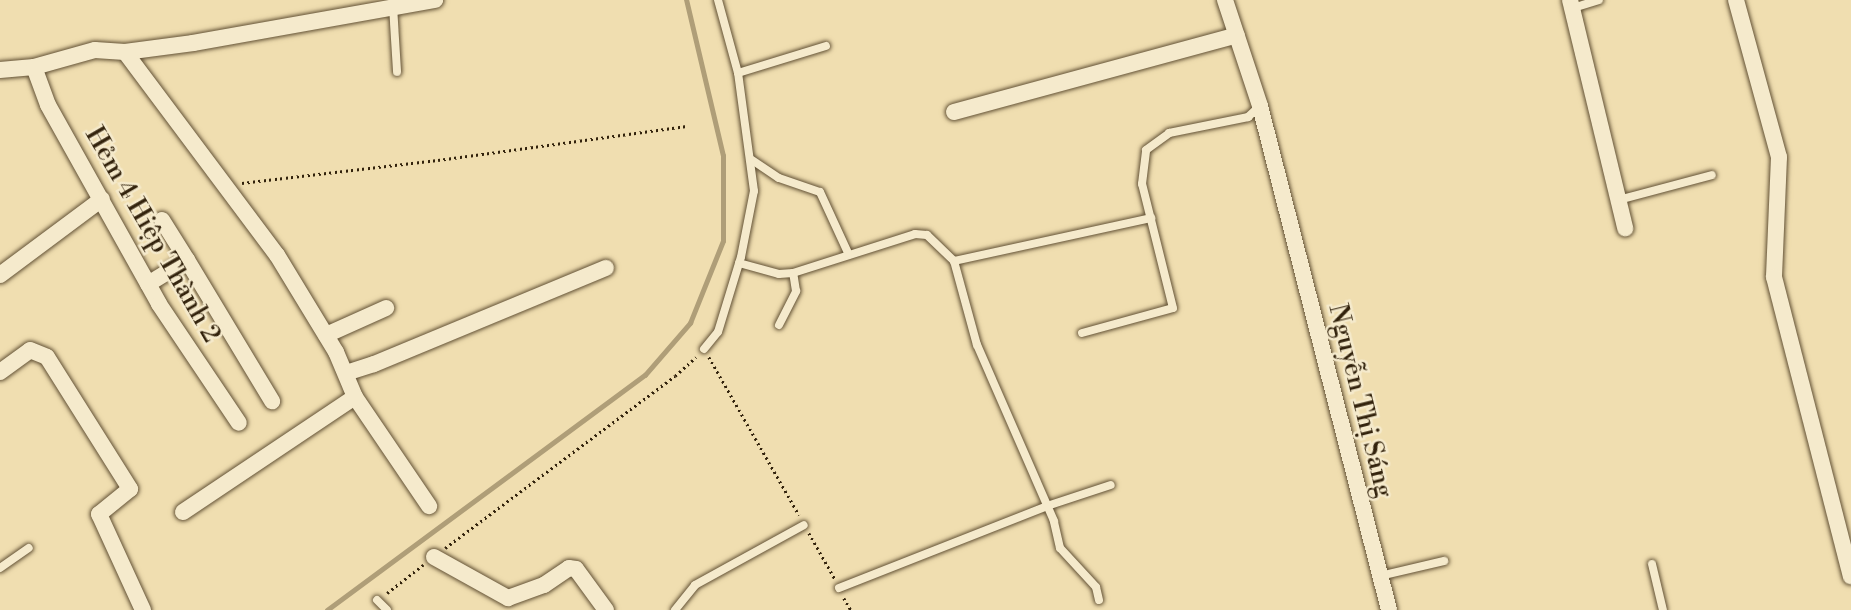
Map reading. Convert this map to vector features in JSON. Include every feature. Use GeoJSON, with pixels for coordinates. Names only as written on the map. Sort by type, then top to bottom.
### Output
{"type":"FeatureCollection","features":[{"type":"Feature","properties":{"kind":"street"},"geometry":{"type":"LineString","coordinates":[[0,70],[34,66],[94,50],[125,52],[220,39],[435,0]]}},
{"type":"Feature","properties":{"kind":"street","name":"Nguyễn Thị Sáng"},"geometry":{"type":"LineString","coordinates":[[1226,0],[1260,106],[1389,610]]}},
{"type":"Feature","properties":{"kind":"street"},"geometry":{"type":"LineString","coordinates":[[1736,0],[1779,157],[1774,277],[1851,576]]}},
{"type":"Feature","properties":{"kind":"street"},"geometry":{"type":"LineString","coordinates":[[1572,4],[1625,228]]}},
{"type":"Feature","properties":{"kind":"street"},"geometry":{"type":"LineString","coordinates":[[954,112],[1237,35]]}},
{"type":"Feature","properties":{"kind":"street"},"geometry":{"type":"LineString","coordinates":[[125,52],[278,255],[326,335],[355,397],[429,506]]}},
{"type":"Feature","properties":{"kind":"street","name":"Hẻm 4 Hiệp Thành 2"},"geometry":{"type":"LineString","coordinates":[[34,66],[48,104],[148,284],[239,424]]}},
{"type":"Feature","properties":{"kind":"street"},"geometry":{"type":"LineString","coordinates":[[0,275],[102,199]]}},
{"type":"Feature","properties":{"kind":"street"},"geometry":{"type":"LineString","coordinates":[[162,220],[272,401]]}},
{"type":"Feature","properties":{"kind":"street"},"geometry":{"type":"LineString","coordinates":[[148,284],[187,260]]}},
{"type":"Feature","properties":{"kind":"street"},"geometry":{"type":"LineString","coordinates":[[346,373],[374,364],[606,268]]}},
{"type":"Feature","properties":{"kind":"street"},"geometry":{"type":"LineString","coordinates":[[326,335],[386,308]]}},
{"type":"Feature","properties":{"kind":"street"},"geometry":{"type":"LineString","coordinates":[[0,373],[30,350],[47,357],[130,489],[99,514],[143,610]]}},
{"type":"Feature","properties":{"kind":"street"},"geometry":{"type":"LineString","coordinates":[[183,512],[355,397]]}},
{"type":"Feature","properties":{"kind":"street"},"geometry":{"type":"LineString","coordinates":[[434,557],[508,598],[544,585],[569,568],[576,569],[606,610]]}},
{"type":"Feature","properties":{"kind":"lane"},"geometry":{"type":"LineString","coordinates":[[704,349],[718,332],[739,263],[754,191],[752,160],[738,73],[719,0]]}},
{"type":"Feature","properties":{"kind":"lane"},"geometry":{"type":"LineString","coordinates":[[1572,4],[1598,0]]}},
{"type":"Feature","properties":{"kind":"lane"},"geometry":{"type":"LineString","coordinates":[[393,6],[397,72]]}},
{"type":"Feature","properties":{"kind":"lane"},"geometry":{"type":"LineString","coordinates":[[738,73],[826,46]]}},
{"type":"Feature","properties":{"kind":"lane"},"geometry":{"type":"LineString","coordinates":[[1082,333],[1173,308],[1142,184],[1146,150],[1169,133],[1248,117],[1260,106]]}},
{"type":"Feature","properties":{"kind":"lane"},"geometry":{"type":"LineString","coordinates":[[752,160],[779,178],[820,192],[849,255]]}},
{"type":"Feature","properties":{"kind":"lane"},"geometry":{"type":"LineString","coordinates":[[1618,200],[1712,175]]}},
{"type":"Feature","properties":{"kind":"lane"},"geometry":{"type":"LineString","coordinates":[[954,261],[1151,218]]}},
{"type":"Feature","properties":{"kind":"lane"},"geometry":{"type":"LineString","coordinates":[[739,263],[779,274],[793,273],[915,234],[927,235],[954,261],[977,345],[1047,506],[1060,548],[1096,587],[1099,600]]}},
{"type":"Feature","properties":{"kind":"lane"},"geometry":{"type":"LineString","coordinates":[[779,325],[796,291],[793,273]]}},
{"type":"Feature","properties":{"kind":"lane"},"geometry":{"type":"LineString","coordinates":[[839,588],[1047,506],[1111,485]]}},
{"type":"Feature","properties":{"kind":"lane"},"geometry":{"type":"LineString","coordinates":[[676,610],[695,585],[804,525]]}},
{"type":"Feature","properties":{"kind":"lane"},"geometry":{"type":"LineString","coordinates":[[0,568],[29,548]]}},
{"type":"Feature","properties":{"kind":"lane"},"geometry":{"type":"LineString","coordinates":[[1380,576],[1444,561]]}},
{"type":"Feature","properties":{"kind":"lane"},"geometry":{"type":"LineString","coordinates":[[1652,564],[1663,610]]}},
{"type":"Feature","properties":{"kind":"lane"},"geometry":{"type":"LineString","coordinates":[[377,600],[387,610]]}},
{"type":"Feature","properties":{"kind":"path"},"geometry":{"type":"LineString","coordinates":[[225,184],[438,160],[687,126]]}},
{"type":"Feature","properties":{"kind":"path"},"geometry":{"type":"LineString","coordinates":[[377,600],[493,509],[675,376],[704,349],[851,610]]}},
{"type":"Feature","properties":{"kind":"waterway"},"geometry":{"type":"LineString","coordinates":[[327,610],[645,375],[690,323],[723,241],[723,156],[686,0]]}}]}
